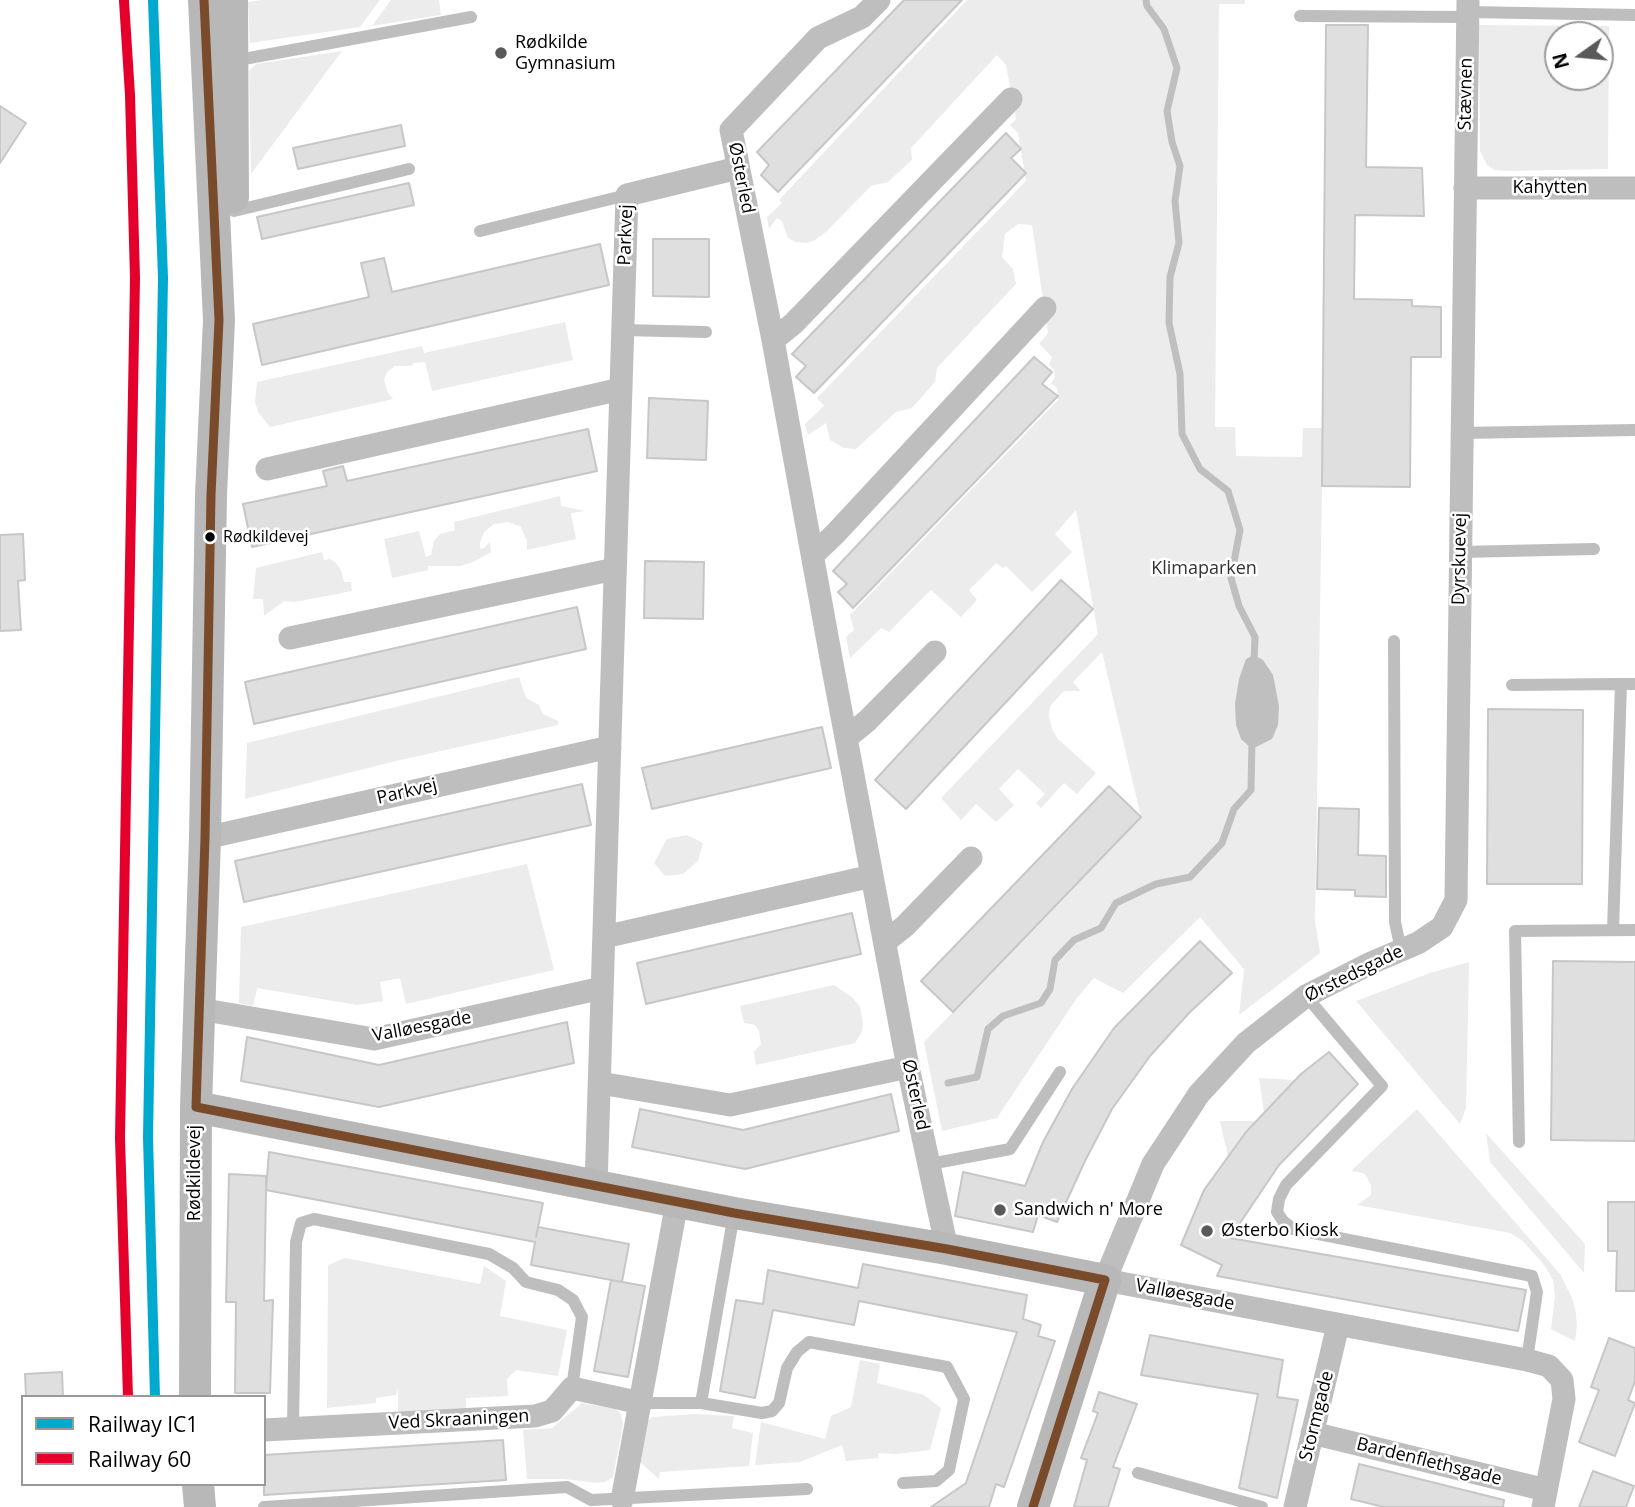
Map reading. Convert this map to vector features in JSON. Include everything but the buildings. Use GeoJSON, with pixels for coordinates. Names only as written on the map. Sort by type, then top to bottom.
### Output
{"type":"FeatureCollection","features":[{"type":"Feature","properties":{"kind":"street","name":"Rødkildevej"},"geometry":{"type":"LineString","coordinates":[[204,0],[220,63],[234,211],[219,320]]}},
{"type":"Feature","properties":{"kind":"street","name":"Rødkildevej"},"geometry":{"type":"LineString","coordinates":[[195,1395],[195,1107],[205,838],[211,495],[219,320],[220,63],[232,0]]}},
{"type":"Feature","properties":{"kind":"street","name":"Østerled"},"geometry":{"type":"LineString","coordinates":[[878,0],[862,17],[818,38],[731,130],[774,340],[908,1067],[947,1249]]}},
{"type":"Feature","properties":{"kind":"street","name":"Stævnen"},"geometry":{"type":"LineString","coordinates":[[1465,188],[1468,10]]}},
{"type":"Feature","properties":{"kind":"street"},"geometry":{"type":"LineString","coordinates":[[774,340],[793,324],[1011,99]]}},
{"type":"Feature","properties":{"kind":"street","name":"Parkvej"},"geometry":{"type":"LineString","coordinates":[[596,1186],[627,195],[738,168]]}},
{"type":"Feature","properties":{"kind":"street","name":"Kahytten"},"geometry":{"type":"LineString","coordinates":[[1465,188],[1635,188]]}},
{"type":"Feature","properties":{"kind":"street","name":"Dyrskuevej"},"geometry":{"type":"LineString","coordinates":[[1442,927],[1456,900],[1465,188]]}},
{"type":"Feature","properties":{"kind":"street"},"geometry":{"type":"LineString","coordinates":[[814,554],[1045,308]]}},
{"type":"Feature","properties":{"kind":"street"},"geometry":{"type":"LineString","coordinates":[[267,469],[621,389]]}},
{"type":"Feature","properties":{"kind":"street"},"geometry":{"type":"LineString","coordinates":[[290,638],[615,569]]}},
{"type":"Feature","properties":{"kind":"street"},"geometry":{"type":"LineString","coordinates":[[846,738],[867,721],[935,652]]}},
{"type":"Feature","properties":{"kind":"street","name":"Parkvej"},"geometry":{"type":"LineString","coordinates":[[205,838],[610,747]]}},
{"type":"Feature","properties":{"kind":"street"},"geometry":{"type":"LineString","coordinates":[[886,941],[905,926],[971,858]]}},
{"type":"Feature","properties":{"kind":"street"},"geometry":{"type":"LineString","coordinates":[[604,937],[873,876]]}},
{"type":"Feature","properties":{"kind":"street","name":"Ørstedsgade"},"geometry":{"type":"LineString","coordinates":[[1033,1507],[1104,1280],[1153,1164],[1199,1094],[1247,1043],[1306,996],[1371,962],[1418,943],[1442,927]]}},
{"type":"Feature","properties":{"kind":"street","name":"Valløesgade"},"geometry":{"type":"LineString","coordinates":[[199,1009],[374,1039],[602,988]]}},
{"type":"Feature","properties":{"kind":"street"},"geometry":{"type":"LineString","coordinates":[[600,1083],[730,1105],[908,1067]]}},
{"type":"Feature","properties":{"kind":"street","name":"Valløesgade"},"geometry":{"type":"LineString","coordinates":[[195,1107],[734,1213],[947,1249],[1549,1366],[1562,1380],[1564,1399],[1544,1499]]}},
{"type":"Feature","properties":{"kind":"street"},"geometry":{"type":"LineString","coordinates":[[622,1500],[677,1202]]}},
{"type":"Feature","properties":{"kind":"street","name":"Stormgade"},"geometry":{"type":"LineString","coordinates":[[1295,1507],[1338,1325]]}},
{"type":"Feature","properties":{"kind":"street"},"geometry":{"type":"LineString","coordinates":[[572,1388],[641,1403]]}},
{"type":"Feature","properties":{"kind":"street","name":"Ved Skraaningen"},"geometry":{"type":"LineString","coordinates":[[266,1430],[535,1416],[552,1411],[572,1388]]}},
{"type":"Feature","properties":{"kind":"street","name":"Bardenflethsgade"},"geometry":{"type":"LineString","coordinates":[[1312,1433],[1544,1499]]}},
{"type":"Feature","properties":{"kind":"street"},"geometry":{"type":"LineString","coordinates":[[198,1486],[200,1507]]}},
{"type":"Feature","properties":{"kind":"lane"},"geometry":{"type":"LineString","coordinates":[[1300,16],[1468,10],[1635,15]]}},
{"type":"Feature","properties":{"kind":"lane"},"geometry":{"type":"LineString","coordinates":[[220,63],[471,17]]}},
{"type":"Feature","properties":{"kind":"lane"},"geometry":{"type":"LineString","coordinates":[[234,211],[409,169]]}},
{"type":"Feature","properties":{"kind":"lane"},"geometry":{"type":"LineString","coordinates":[[480,231],[627,195]]}},
{"type":"Feature","properties":{"kind":"lane"},"geometry":{"type":"LineString","coordinates":[[623,330],[706,332]]}},
{"type":"Feature","properties":{"kind":"lane"},"geometry":{"type":"LineString","coordinates":[[1461,433],[1635,430]]}},
{"type":"Feature","properties":{"kind":"lane"},"geometry":{"type":"LineString","coordinates":[[1460,552],[1594,549]]}},
{"type":"Feature","properties":{"kind":"lane"},"geometry":{"type":"LineString","coordinates":[[1394,641],[1395,922],[1401,950]]}},
{"type":"Feature","properties":{"kind":"lane"},"geometry":{"type":"LineString","coordinates":[[1613,930],[1621,684]]}},
{"type":"Feature","properties":{"kind":"lane"},"geometry":{"type":"LineString","coordinates":[[1512,685],[1635,684]]}},
{"type":"Feature","properties":{"kind":"lane"},"geometry":{"type":"LineString","coordinates":[[1519,1142],[1516,931],[1635,930]]}},
{"type":"Feature","properties":{"kind":"lane"},"geometry":{"type":"LineString","coordinates":[[1306,996],[1382,1086],[1286,1185],[1279,1199],[1278,1212],[1283,1221],[1293,1229],[1532,1276],[1537,1292],[1527,1360]]}},
{"type":"Feature","properties":{"kind":"lane"},"geometry":{"type":"LineString","coordinates":[[930,1164],[1010,1149],[1060,1072]]}},
{"type":"Feature","properties":{"kind":"lane"},"geometry":{"type":"LineString","coordinates":[[701,1403],[734,1213]]}},
{"type":"Feature","properties":{"kind":"lane"},"geometry":{"type":"LineString","coordinates":[[293,1428],[296,1242],[301,1223],[314,1219],[489,1254],[513,1268],[526,1282],[558,1290],[573,1300],[582,1317],[572,1388]]}},
{"type":"Feature","properties":{"kind":"lane"},"geometry":{"type":"LineString","coordinates":[[641,1403],[701,1403],[762,1413],[772,1410],[779,1403],[788,1368],[797,1352],[809,1342],[947,1367],[964,1399],[949,1470],[936,1481],[903,1483]]}},
{"type":"Feature","properties":{"kind":"lane"},"geometry":{"type":"LineString","coordinates":[[1138,1473],[1262,1507]]}},
{"type":"Feature","properties":{"kind":"lane"},"geometry":{"type":"LineString","coordinates":[[264,1507],[568,1487],[591,1500],[807,1489]]}},
{"type":"Feature","properties":{"kind":"green space"},"geometry":{"type":"Polygon","coordinates":[[[380,0],[360,27],[250,43],[248,2],[380,0]]]}},
{"type":"Feature","properties":{"kind":"green space"},"geometry":{"type":"Polygon","coordinates":[[[391,0],[439,0],[441,15],[372,26],[391,0]]]}},
{"type":"Feature","properties":{"kind":"green space","name":"Klimaparken"},"geometry":{"type":"Polygon","coordinates":[[[967,0],[1245,0],[1245,4],[1219,4],[1215,427],[1235,427],[1236,456],[1302,457],[1303,428],[1323,428],[1315,920],[1320,953],[1239,1015],[1244,969],[1200,917],[1123,993],[1094,978],[1077,998],[997,1118],[942,1131],[924,1042],[1141,817],[1102,652],[1073,682],[1081,691],[1064,691],[1050,706],[1052,729],[1058,739],[1096,773],[1077,794],[1064,783],[1041,808],[1036,803],[1045,794],[1018,769],[999,789],[1014,805],[996,822],[976,804],[961,820],[941,798],[1098,634],[1076,510],[1055,534],[1072,552],[1032,592],[1006,566],[1003,568],[996,563],[969,590],[977,600],[961,617],[931,590],[889,632],[881,628],[850,658],[846,637],[854,630],[850,615],[1058,400],[1057,388],[1051,383],[1055,377],[1054,370],[1049,365],[1052,357],[1039,344],[1048,333],[1032,225],[1018,224],[1005,234],[1002,257],[1013,269],[1016,284],[937,368],[935,382],[912,408],[896,412],[856,449],[844,448],[830,440],[826,423],[808,435],[805,424],[824,406],[817,398],[1026,181],[1018,133],[1010,125],[1016,119],[1006,65],[997,55],[911,148],[912,160],[888,182],[871,186],[815,240],[807,243],[795,242],[788,238],[782,221],[777,218],[769,229],[767,217],[782,203],[779,200],[967,0]]]}},
{"type":"Feature","properties":{"kind":"green space"},"geometry":{"type":"Polygon","coordinates":[[[1479,25],[1544,26],[1544,91],[1609,91],[1608,169],[1506,171],[1494,170],[1487,165],[1480,151],[1479,25]]]}},
{"type":"Feature","properties":{"kind":"green space"},"geometry":{"type":"Polygon","coordinates":[[[342,51],[251,174],[249,71],[256,64],[342,51]]]}},
{"type":"Feature","properties":{"kind":"green space"},"geometry":{"type":"Polygon","coordinates":[[[565,322],[573,360],[432,391],[425,362],[411,366],[395,366],[387,372],[384,380],[393,399],[270,427],[258,412],[255,402],[257,382],[422,346],[424,353],[565,322]]]}},
{"type":"Feature","properties":{"kind":"green space"},"geometry":{"type":"Polygon","coordinates":[[[560,496],[561,506],[585,511],[571,513],[576,539],[527,550],[527,541],[521,527],[508,522],[494,524],[484,532],[480,543],[480,548],[483,549],[490,542],[491,552],[475,561],[461,566],[428,566],[428,570],[392,578],[384,539],[419,531],[426,557],[431,555],[434,541],[440,534],[455,530],[454,522],[560,496]]]}},
{"type":"Feature","properties":{"kind":"green space"},"geometry":{"type":"Polygon","coordinates":[[[322,552],[324,560],[330,559],[336,563],[344,582],[351,582],[352,591],[295,602],[284,601],[264,616],[263,599],[253,599],[256,568],[322,552]]]}},
{"type":"Feature","properties":{"kind":"green space"},"geometry":{"type":"Polygon","coordinates":[[[519,677],[526,698],[539,705],[543,714],[558,721],[558,725],[396,761],[245,799],[247,743],[519,677]]]}},
{"type":"Feature","properties":{"kind":"green space"},"geometry":{"type":"Polygon","coordinates":[[[687,835],[703,843],[698,861],[683,874],[665,876],[654,863],[667,839],[687,835]]]}},
{"type":"Feature","properties":{"kind":"green space"},"geometry":{"type":"Polygon","coordinates":[[[527,864],[554,970],[406,1004],[400,978],[380,982],[383,1001],[357,1005],[257,988],[253,1006],[239,1003],[241,927],[527,864]]]}},
{"type":"Feature","properties":{"kind":"green space"},"geometry":{"type":"Polygon","coordinates":[[[1469,962],[1466,1108],[1460,1124],[1356,1001],[1430,973],[1469,962]]]}},
{"type":"Feature","properties":{"kind":"green space"},"geometry":{"type":"Polygon","coordinates":[[[834,985],[853,998],[860,1007],[862,1032],[855,1043],[756,1065],[754,1052],[761,1044],[759,1031],[755,1025],[744,1023],[740,1006],[834,985]]]}},
{"type":"Feature","properties":{"kind":"green space"},"geometry":{"type":"Polygon","coordinates":[[[1259,1078],[1296,1080],[1264,1113],[1259,1078]]]}},
{"type":"Feature","properties":{"kind":"green space"},"geometry":{"type":"Polygon","coordinates":[[[1417,1109],[1560,1274],[1576,1313],[1575,1341],[1551,1329],[1555,1296],[1553,1280],[1545,1266],[1523,1241],[1510,1233],[1357,1205],[1371,1195],[1371,1186],[1363,1173],[1351,1171],[1417,1109]]]}},
{"type":"Feature","properties":{"kind":"green space"},"geometry":{"type":"Polygon","coordinates":[[[1220,1121],[1257,1121],[1228,1157],[1220,1121]]]}},
{"type":"Feature","properties":{"kind":"green space"},"geometry":{"type":"Polygon","coordinates":[[[1486,1133],[1585,1244],[1584,1273],[1490,1162],[1486,1133]]]}},
{"type":"Feature","properties":{"kind":"green space"},"geometry":{"type":"Polygon","coordinates":[[[345,1258],[480,1284],[484,1266],[506,1281],[500,1316],[567,1330],[558,1376],[516,1370],[507,1379],[508,1396],[466,1398],[466,1411],[398,1416],[398,1389],[396,1395],[376,1398],[376,1403],[327,1408],[328,1265],[345,1258]]]}},
{"type":"Feature","properties":{"kind":"green space"},"geometry":{"type":"Polygon","coordinates":[[[860,1360],[880,1364],[877,1383],[924,1395],[941,1408],[930,1450],[878,1453],[878,1458],[846,1461],[842,1445],[800,1462],[755,1465],[761,1422],[825,1439],[831,1416],[851,1407],[860,1360]]]}},
{"type":"Feature","properties":{"kind":"green space"},"geometry":{"type":"Polygon","coordinates":[[[582,1403],[615,1409],[621,1414],[623,1424],[613,1477],[597,1483],[564,1479],[527,1479],[523,1430],[552,1428],[582,1403]]]}},
{"type":"Feature","properties":{"kind":"green space"},"geometry":{"type":"Polygon","coordinates":[[[696,1414],[734,1416],[732,1428],[753,1433],[749,1466],[660,1472],[659,1479],[639,1461],[646,1422],[652,1417],[696,1414]]]}},
{"type":"Feature","properties":{"kind":"shaded area"},"geometry":{"type":"Polygon","coordinates":[[[1254,655],[1263,660],[1273,675],[1279,706],[1278,725],[1272,739],[1252,749],[1241,739],[1236,725],[1235,704],[1246,659],[1254,655]]]}},
{"type":"Feature","properties":{"kind":"waterway"},"geometry":{"type":"LineString","coordinates":[[1146,0],[1147,6],[1164,29],[1177,68],[1167,111],[1172,142],[1180,166],[1175,201],[1179,243],[1170,277],[1169,323],[1180,374],[1182,434],[1200,469],[1228,491],[1240,530],[1231,578],[1239,606],[1255,637],[1254,662]]}},
{"type":"Feature","properties":{"kind":"waterway"},"geometry":{"type":"LineString","coordinates":[[948,1083],[977,1077],[988,1029],[1003,1016],[1041,1003],[1050,989],[1055,960],[1074,940],[1101,928],[1116,903],[1156,884],[1190,877],[1222,843],[1234,809],[1251,790],[1252,740]]}},
{"type":"Feature","properties":{"kind":"rail line","name":"IC1"},"geometry":{"type":"LineString","coordinates":[[153,0],[163,278],[148,1137],[155,1395]]}},
{"type":"Feature","properties":{"kind":"rail line","name":"60"},"geometry":{"type":"LineString","coordinates":[[124,1],[130,95],[135,278],[120,1138],[128,1395]]}},
{"type":"Feature","properties":{"kind":"transit line"},"geometry":{"type":"LineString","coordinates":[[204,0],[219,320],[211,495],[205,838],[196,1107],[734,1213],[947,1249],[1105,1280],[1033,1507]]}},
{"type":"Feature","properties":{"kind":"place","name":"Rødkilde Gymnasium"},"geometry":{"type":"Point","coordinates":[501,53]}},
{"type":"Feature","properties":{"kind":"place","name":"Rødkildevej"},"geometry":{"type":"Point","coordinates":[210,537]}},
{"type":"Feature","properties":{"kind":"place","name":"Sandwich n' More"},"geometry":{"type":"Point","coordinates":[1000,1210]}},
{"type":"Feature","properties":{"kind":"place","name":"Østerbo Kiosk"},"geometry":{"type":"Point","coordinates":[1207,1231]}}]}
